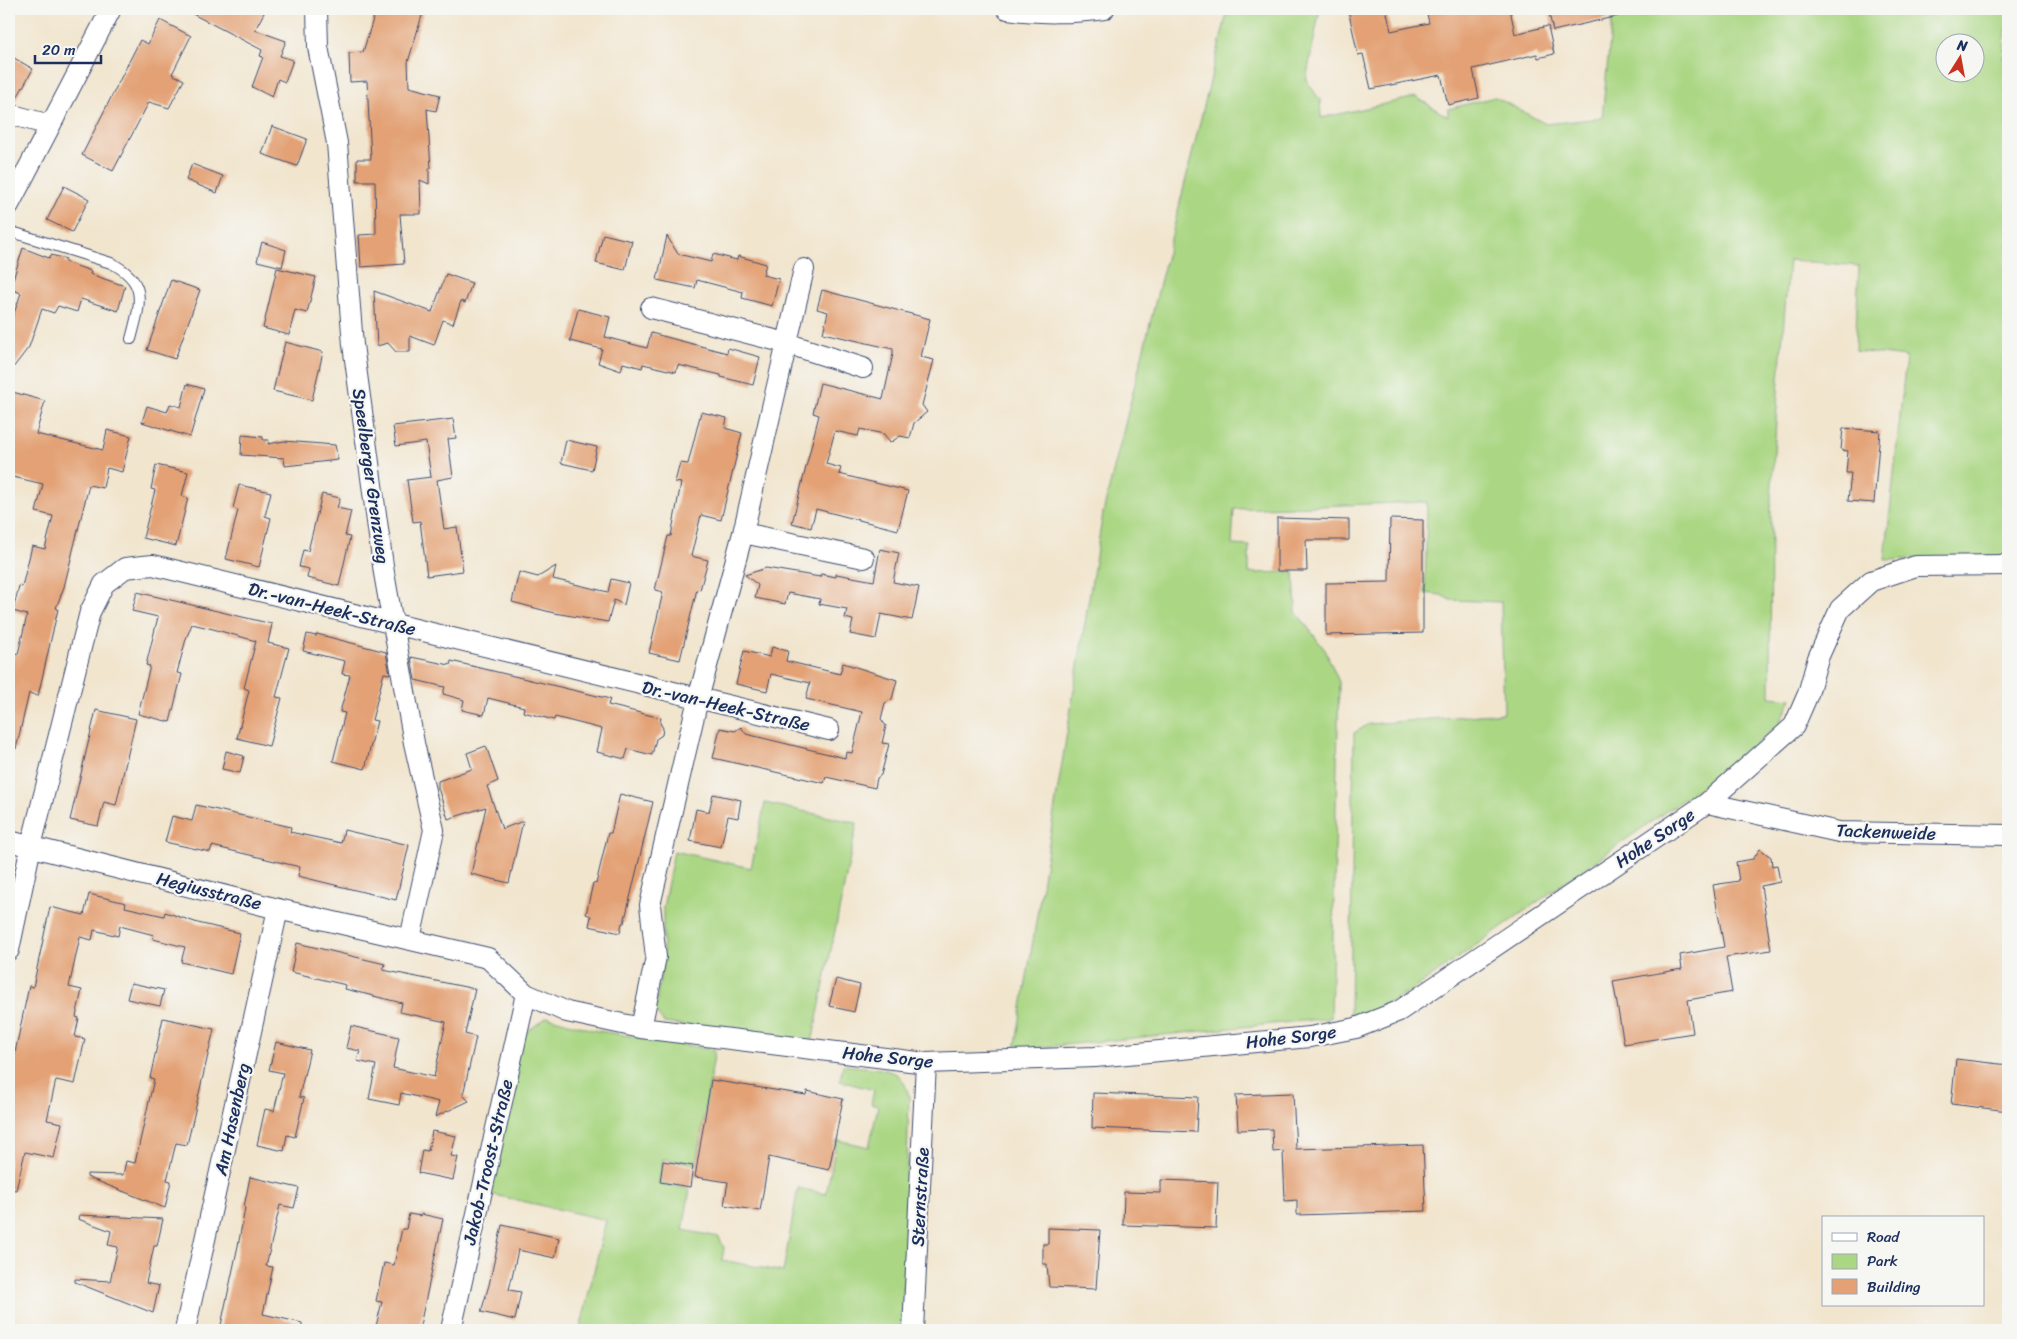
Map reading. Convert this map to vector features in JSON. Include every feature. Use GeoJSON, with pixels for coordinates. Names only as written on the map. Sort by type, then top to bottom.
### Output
{"type":"FeatureCollection","features":[{"type":"Feature","properties":{"kind":"street"},"geometry":{"type":"LineString","coordinates":[[9,205],[110,9]]}},
{"type":"Feature","properties":{"kind":"street","name":"Speelberger Grenzweg"},"geometry":{"type":"LineString","coordinates":[[317,9],[318,46],[337,143],[353,345],[392,624],[414,743],[434,830],[410,940]]}},
{"type":"Feature","properties":{"kind":"street"},"geometry":{"type":"LineString","coordinates":[[1007,9],[1020,11],[1088,11],[1104,9]]}},
{"type":"Feature","properties":{"kind":"street"},"geometry":{"type":"LineString","coordinates":[[9,114],[50,125]]}},
{"type":"Feature","properties":{"kind":"street"},"geometry":{"type":"LineString","coordinates":[[641,1028],[656,957],[650,905],[698,699],[743,533],[804,269]]}},
{"type":"Feature","properties":{"kind":"street"},"geometry":{"type":"LineString","coordinates":[[652,308],[786,344],[863,368]]}},
{"type":"Feature","properties":{"kind":"street"},"geometry":{"type":"LineString","coordinates":[[743,533],[864,558]]}},
{"type":"Feature","properties":{"kind":"street","name":"Dr.-van-Heek-Straße"},"geometry":{"type":"LineString","coordinates":[[9,950],[31,846],[90,612],[104,584],[125,568],[152,565],[830,730]]}},
{"type":"Feature","properties":{"kind":"street","name":"Hohe Sorge"},"geometry":{"type":"LineString","coordinates":[[410,940],[488,958],[526,994],[568,1012],[641,1028],[926,1063],[1095,1057],[1310,1037],[1356,1028],[1399,1011],[1707,803],[1794,726],[1808,694],[1818,658],[1840,609],[1871,581],[1916,566],[2008,565]]}},
{"type":"Feature","properties":{"kind":"street","name":"Tackenweide"},"geometry":{"type":"LineString","coordinates":[[1707,803],[1839,832],[2008,835]]}},
{"type":"Feature","properties":{"kind":"street","name":"Hegiusstraße"},"geometry":{"type":"LineString","coordinates":[[9,841],[278,909],[410,940]]}},
{"type":"Feature","properties":{"kind":"street","name":"Am Hasenberg"},"geometry":{"type":"LineString","coordinates":[[186,1330],[278,909]]}},
{"type":"Feature","properties":{"kind":"street","name":"Jakob-Troost-Straße"},"geometry":{"type":"LineString","coordinates":[[450,1330],[526,994]]}},
{"type":"Feature","properties":{"kind":"street","name":"Sternstraße"},"geometry":{"type":"LineString","coordinates":[[914,1330],[926,1063]]}},
{"type":"Feature","properties":{"kind":"lane"},"geometry":{"type":"LineString","coordinates":[[9,231],[111,263],[124,270],[134,279],[138,294],[131,339]]}},
{"type":"Feature","properties":{"kind":"green space"},"geometry":{"type":"Polygon","coordinates":[[[1228,9],[1320,9],[1306,80],[1320,100],[1321,118],[1416,97],[1448,117],[1448,109],[1495,97],[1546,124],[1602,118],[1613,9],[2008,9],[2003,59],[2008,60],[2008,556],[1885,560],[1906,357],[1855,351],[1859,266],[1789,260],[1771,498],[1770,697],[1792,699],[1779,724],[1733,764],[1411,991],[1371,1012],[1350,1015],[1354,733],[1369,724],[1504,713],[1501,602],[1450,600],[1441,595],[1425,593],[1427,502],[1234,509],[1232,545],[1249,546],[1249,573],[1294,572],[1296,612],[1325,650],[1339,682],[1331,1018],[1015,1050],[1103,513],[1228,9]]]}},
{"type":"Feature","properties":{"kind":"green space"},"geometry":{"type":"Polygon","coordinates":[[[765,803],[857,823],[812,1043],[664,1023],[655,1011],[663,960],[663,908],[674,851],[751,868],[765,803]]]}},
{"type":"Feature","properties":{"kind":"green space"},"geometry":{"type":"Polygon","coordinates":[[[547,1017],[593,1030],[715,1050],[696,1164],[663,1159],[659,1183],[690,1189],[683,1230],[719,1237],[724,1248],[722,1260],[783,1272],[798,1188],[826,1194],[837,1140],[869,1147],[878,1106],[871,1104],[874,1090],[840,1081],[843,1065],[879,1069],[898,1075],[904,1082],[909,1096],[902,1330],[580,1330],[606,1220],[486,1193],[522,1035],[547,1017]]]}},
{"type":"Feature","properties":{"kind":"building"},"geometry":{"type":"Polygon","coordinates":[[[183,9],[266,9],[255,30],[286,41],[280,56],[293,60],[285,82],[278,79],[272,97],[252,87],[263,57],[260,56],[262,50],[183,9]]]}},
{"type":"Feature","properties":{"kind":"building"},"geometry":{"type":"Polygon","coordinates":[[[376,9],[424,9],[408,62],[409,87],[440,95],[436,111],[427,109],[431,168],[429,168],[429,184],[420,180],[421,214],[400,214],[404,264],[361,267],[359,235],[376,234],[375,181],[357,181],[357,159],[371,159],[367,81],[350,82],[349,53],[363,52],[376,9]]]}},
{"type":"Feature","properties":{"kind":"building"},"geometry":{"type":"Polygon","coordinates":[[[1348,9],[1386,9],[1391,31],[1429,23],[1426,9],[1510,9],[1515,34],[1548,26],[1554,54],[1538,58],[1537,54],[1473,69],[1479,98],[1448,105],[1441,75],[1371,89],[1363,54],[1358,55],[1348,9]]]}},
{"type":"Feature","properties":{"kind":"building"},"geometry":{"type":"Polygon","coordinates":[[[1548,9],[1617,9],[1618,16],[1553,31],[1548,9]]]}},
{"type":"Feature","properties":{"kind":"building"},"geometry":{"type":"Polygon","coordinates":[[[160,20],[191,36],[172,74],[184,80],[169,108],[149,102],[113,171],[82,155],[140,40],[148,44],[160,20]]]}},
{"type":"Feature","properties":{"kind":"building"},"geometry":{"type":"Polygon","coordinates":[[[9,55],[33,69],[14,103],[9,102],[9,55]]]}},
{"type":"Feature","properties":{"kind":"building"},"geometry":{"type":"Polygon","coordinates":[[[272,126],[307,139],[297,166],[262,154],[272,126]]]}},
{"type":"Feature","properties":{"kind":"building"},"geometry":{"type":"Polygon","coordinates":[[[192,164],[223,176],[217,193],[186,180],[192,164]]]}},
{"type":"Feature","properties":{"kind":"building"},"geometry":{"type":"Polygon","coordinates":[[[64,186],[89,199],[72,232],[47,220],[64,186]]]}},
{"type":"Feature","properties":{"kind":"building"},"geometry":{"type":"Polygon","coordinates":[[[603,234],[632,241],[625,270],[596,263],[603,234]]]}},
{"type":"Feature","properties":{"kind":"building"},"geometry":{"type":"Polygon","coordinates":[[[667,236],[678,254],[711,262],[713,254],[737,260],[738,256],[766,264],[763,275],[779,279],[772,306],[742,298],[743,292],[697,280],[695,288],[657,280],[667,236]]]}},
{"type":"Feature","properties":{"kind":"building"},"geometry":{"type":"Polygon","coordinates":[[[262,242],[286,250],[282,267],[257,261],[262,242]]]}},
{"type":"Feature","properties":{"kind":"building"},"geometry":{"type":"Polygon","coordinates":[[[23,248],[49,258],[51,255],[66,259],[65,262],[91,271],[90,274],[125,286],[118,311],[81,299],[77,312],[58,306],[54,313],[42,309],[29,347],[9,373],[9,328],[21,293],[10,289],[23,248]]]}},
{"type":"Feature","properties":{"kind":"building"},"geometry":{"type":"Polygon","coordinates":[[[277,268],[316,277],[307,313],[295,310],[289,335],[263,328],[277,268]]]}},
{"type":"Feature","properties":{"kind":"building"},"geometry":{"type":"Polygon","coordinates":[[[446,274],[472,283],[465,303],[461,301],[453,324],[443,320],[434,345],[410,336],[410,352],[396,352],[388,343],[377,346],[374,291],[432,312],[446,274]]]}},
{"type":"Feature","properties":{"kind":"building"},"geometry":{"type":"Polygon","coordinates":[[[171,280],[200,290],[175,359],[147,350],[171,280]]]}},
{"type":"Feature","properties":{"kind":"building"},"geometry":{"type":"Polygon","coordinates":[[[822,290],[930,319],[921,357],[934,360],[922,405],[927,412],[914,423],[910,438],[900,436],[890,443],[884,434],[860,429],[858,436],[835,431],[826,464],[841,468],[839,474],[908,491],[898,530],[816,509],[811,528],[792,523],[819,415],[813,413],[820,383],[883,399],[893,354],[893,349],[823,333],[828,312],[817,309],[822,290]]]}},
{"type":"Feature","properties":{"kind":"building"},"geometry":{"type":"Polygon","coordinates":[[[578,309],[610,317],[605,337],[647,348],[651,333],[727,353],[728,348],[760,357],[753,385],[678,365],[676,372],[643,364],[642,368],[623,363],[621,371],[598,363],[602,349],[570,341],[578,309]]]}},
{"type":"Feature","properties":{"kind":"building"},"geometry":{"type":"Polygon","coordinates":[[[285,342],[323,352],[312,400],[273,391],[285,342]]]}},
{"type":"Feature","properties":{"kind":"building"},"geometry":{"type":"Polygon","coordinates":[[[187,384],[204,389],[190,437],[142,422],[147,406],[167,412],[170,404],[181,407],[187,384]]]}},
{"type":"Feature","properties":{"kind":"building"},"geometry":{"type":"Polygon","coordinates":[[[9,391],[45,401],[36,434],[103,450],[107,430],[131,436],[122,472],[107,468],[103,488],[89,485],[64,587],[56,608],[58,609],[38,696],[29,693],[16,749],[9,748],[9,676],[14,653],[18,654],[27,615],[13,611],[19,586],[22,587],[32,546],[45,549],[53,516],[36,512],[43,484],[9,476],[9,391]]]}},
{"type":"Feature","properties":{"kind":"building"},"geometry":{"type":"Polygon","coordinates":[[[701,412],[727,418],[725,428],[742,433],[721,520],[701,515],[691,556],[708,560],[700,590],[697,589],[680,660],[649,653],[663,592],[655,590],[668,536],[671,536],[681,483],[675,482],[680,463],[688,464],[701,412]]]}},
{"type":"Feature","properties":{"kind":"building"},"geometry":{"type":"Polygon","coordinates":[[[453,419],[456,438],[448,439],[453,477],[437,480],[444,529],[457,527],[463,571],[427,576],[420,521],[413,522],[407,480],[431,477],[426,442],[396,446],[393,426],[453,419]]]}},
{"type":"Feature","properties":{"kind":"building"},"geometry":{"type":"Polygon","coordinates":[[[1843,428],[1880,431],[1874,503],[1848,501],[1851,473],[1846,473],[1848,451],[1841,450],[1843,428]]]}},
{"type":"Feature","properties":{"kind":"building"},"geometry":{"type":"Polygon","coordinates":[[[242,435],[263,437],[263,440],[269,440],[268,444],[284,441],[335,445],[338,460],[285,466],[284,458],[241,455],[242,435]]]}},
{"type":"Feature","properties":{"kind":"building"},"geometry":{"type":"Polygon","coordinates":[[[566,440],[597,447],[592,470],[561,463],[566,440]]]}},
{"type":"Feature","properties":{"kind":"building"},"geometry":{"type":"Polygon","coordinates":[[[156,465],[188,472],[182,496],[188,498],[176,546],[143,538],[155,490],[151,489],[156,465]]]}},
{"type":"Feature","properties":{"kind":"building"},"geometry":{"type":"Polygon","coordinates":[[[239,485],[271,492],[265,516],[271,518],[259,567],[226,559],[238,510],[233,508],[239,485]]]}},
{"type":"Feature","properties":{"kind":"building"},"geometry":{"type":"Polygon","coordinates":[[[322,494],[340,498],[337,508],[351,511],[345,536],[350,537],[339,586],[307,578],[309,569],[299,567],[303,550],[308,551],[322,494]]]}},
{"type":"Feature","properties":{"kind":"building"},"geometry":{"type":"Polygon","coordinates":[[[1277,518],[1349,520],[1349,540],[1306,540],[1307,571],[1277,571],[1277,518]]]}},
{"type":"Feature","properties":{"kind":"building"},"geometry":{"type":"Polygon","coordinates":[[[1390,519],[1423,520],[1423,633],[1326,635],[1326,583],[1389,582],[1390,519]]]}},
{"type":"Feature","properties":{"kind":"building"},"geometry":{"type":"Polygon","coordinates":[[[880,549],[899,553],[893,582],[919,587],[912,620],[881,614],[876,639],[850,634],[853,620],[845,618],[847,609],[819,604],[820,599],[788,593],[785,604],[755,598],[758,585],[745,575],[766,568],[820,577],[821,574],[836,577],[836,574],[874,581],[880,549]]]}},
{"type":"Feature","properties":{"kind":"building"},"geometry":{"type":"Polygon","coordinates":[[[556,566],[553,579],[608,592],[611,579],[629,583],[624,605],[614,600],[608,622],[554,613],[512,602],[519,572],[538,577],[556,566]]]}},
{"type":"Feature","properties":{"kind":"building"},"geometry":{"type":"Polygon","coordinates":[[[137,592],[272,624],[268,643],[289,648],[276,697],[282,698],[269,746],[237,738],[249,690],[244,688],[256,641],[213,629],[192,624],[177,673],[182,674],[170,722],[138,714],[150,666],[146,665],[158,617],[132,611],[137,592]]]}},
{"type":"Feature","properties":{"kind":"building"},"geometry":{"type":"Polygon","coordinates":[[[307,634],[316,636],[317,634],[386,652],[390,674],[384,673],[372,720],[377,721],[365,769],[333,761],[345,713],[340,712],[350,675],[342,674],[345,661],[303,651],[307,634]]]}},
{"type":"Feature","properties":{"kind":"building"},"geometry":{"type":"Polygon","coordinates":[[[772,647],[788,651],[786,661],[840,674],[843,663],[897,680],[892,699],[885,703],[881,719],[886,726],[882,743],[889,744],[881,775],[877,778],[875,788],[826,777],[824,783],[713,758],[720,728],[735,731],[741,727],[746,734],[845,758],[846,752],[852,753],[862,712],[806,699],[810,683],[771,674],[767,691],[736,684],[744,651],[770,657],[772,647]]]}},
{"type":"Feature","properties":{"kind":"building"},"geometry":{"type":"Polygon","coordinates":[[[411,657],[450,665],[451,661],[610,699],[608,705],[661,718],[662,735],[656,739],[652,755],[628,749],[625,759],[597,752],[602,729],[555,717],[554,720],[523,712],[524,707],[488,698],[484,715],[462,710],[464,700],[443,694],[445,687],[415,680],[411,657]]]}},
{"type":"Feature","properties":{"kind":"building"},"geometry":{"type":"Polygon","coordinates":[[[96,710],[136,719],[116,805],[104,802],[98,826],[70,820],[96,710]]]}},
{"type":"Feature","properties":{"kind":"building"},"geometry":{"type":"Polygon","coordinates":[[[486,746],[498,781],[487,786],[502,829],[523,821],[509,883],[471,874],[486,807],[448,819],[438,788],[438,781],[472,769],[467,753],[486,746]]]}},
{"type":"Feature","properties":{"kind":"building"},"geometry":{"type":"Polygon","coordinates":[[[226,751],[244,756],[240,773],[222,769],[226,751]]]}},
{"type":"Feature","properties":{"kind":"building"},"geometry":{"type":"Polygon","coordinates":[[[620,794],[653,802],[620,933],[589,926],[591,916],[586,914],[593,883],[596,884],[608,833],[611,833],[620,794]]]}},
{"type":"Feature","properties":{"kind":"building"},"geometry":{"type":"Polygon","coordinates":[[[713,794],[741,800],[738,818],[728,816],[721,847],[690,841],[696,809],[709,812],[713,794]]]}},
{"type":"Feature","properties":{"kind":"building"},"geometry":{"type":"Polygon","coordinates":[[[196,805],[291,827],[290,832],[341,843],[344,830],[409,845],[396,900],[298,876],[300,867],[212,846],[210,852],[165,842],[172,816],[192,821],[196,805]]]}},
{"type":"Feature","properties":{"kind":"building"},"geometry":{"type":"Polygon","coordinates":[[[1760,849],[1771,857],[1772,866],[1777,865],[1780,882],[1761,886],[1771,950],[1726,957],[1732,992],[1688,1000],[1693,1033],[1624,1044],[1613,981],[1682,969],[1680,955],[1724,947],[1713,885],[1739,881],[1736,862],[1753,859],[1760,849]]]}},
{"type":"Feature","properties":{"kind":"building"},"geometry":{"type":"Polygon","coordinates":[[[89,894],[126,903],[125,907],[164,916],[165,912],[198,923],[240,933],[231,974],[181,962],[185,947],[153,939],[154,935],[120,926],[118,936],[94,930],[92,940],[80,937],[69,987],[82,990],[76,1017],[79,1018],[75,1037],[85,1039],[75,1084],[56,1080],[47,1120],[62,1123],[54,1158],[25,1152],[16,1190],[9,1189],[9,1081],[29,986],[33,987],[50,907],[84,915],[89,894]]]}},
{"type":"Feature","properties":{"kind":"building"},"geometry":{"type":"Polygon","coordinates":[[[297,943],[385,964],[383,970],[475,989],[465,1034],[476,1037],[463,1095],[469,1101],[435,1117],[439,1102],[401,1093],[399,1105],[369,1099],[376,1065],[357,1061],[360,1051],[346,1048],[351,1026],[399,1037],[393,1068],[434,1077],[446,1022],[400,1012],[402,1003],[345,989],[346,985],[291,972],[297,943]]]}},
{"type":"Feature","properties":{"kind":"building"},"geometry":{"type":"Polygon","coordinates":[[[836,979],[860,985],[854,1012],[829,1006],[836,979]]]}},
{"type":"Feature","properties":{"kind":"building"},"geometry":{"type":"Polygon","coordinates":[[[131,983],[164,990],[160,1006],[127,999],[131,983]]]}},
{"type":"Feature","properties":{"kind":"building"},"geometry":{"type":"Polygon","coordinates":[[[163,1018],[214,1029],[187,1145],[176,1143],[167,1180],[171,1181],[165,1208],[87,1177],[87,1174],[123,1175],[126,1161],[135,1163],[154,1079],[150,1078],[163,1018]]]}},
{"type":"Feature","properties":{"kind":"building"},"geometry":{"type":"Polygon","coordinates":[[[276,1042],[310,1050],[299,1097],[304,1098],[295,1137],[287,1135],[284,1151],[257,1145],[265,1109],[274,1111],[283,1073],[269,1070],[276,1042]]]}},
{"type":"Feature","properties":{"kind":"building"},"geometry":{"type":"Polygon","coordinates":[[[1956,1059],[2008,1065],[2008,1111],[1951,1104],[1956,1059]]]}},
{"type":"Feature","properties":{"kind":"building"},"geometry":{"type":"Polygon","coordinates":[[[711,1080],[806,1095],[807,1091],[843,1099],[829,1170],[769,1157],[760,1211],[724,1205],[728,1182],[695,1177],[711,1080]]]}},
{"type":"Feature","properties":{"kind":"building"},"geometry":{"type":"Polygon","coordinates":[[[1093,1093],[1198,1097],[1196,1132],[1092,1128],[1093,1093]]]}},
{"type":"Feature","properties":{"kind":"building"},"geometry":{"type":"Polygon","coordinates":[[[1293,1093],[1296,1149],[1423,1145],[1426,1211],[1297,1215],[1297,1200],[1285,1201],[1283,1151],[1273,1152],[1272,1129],[1238,1130],[1236,1095],[1293,1093]]]}},
{"type":"Feature","properties":{"kind":"building"},"geometry":{"type":"Polygon","coordinates":[[[432,1131],[456,1136],[451,1156],[458,1157],[453,1180],[418,1173],[422,1150],[428,1151],[432,1131]]]}},
{"type":"Feature","properties":{"kind":"building"},"geometry":{"type":"Polygon","coordinates":[[[663,1161],[693,1166],[690,1187],[660,1182],[663,1161]]]}},
{"type":"Feature","properties":{"kind":"building"},"geometry":{"type":"Polygon","coordinates":[[[250,1177],[299,1188],[294,1208],[280,1205],[266,1266],[273,1267],[263,1314],[302,1323],[302,1330],[220,1330],[239,1241],[250,1177]]]}},
{"type":"Feature","properties":{"kind":"building"},"geometry":{"type":"Polygon","coordinates":[[[1161,1180],[1218,1182],[1216,1228],[1123,1225],[1124,1192],[1161,1193],[1161,1180]]]}},
{"type":"Feature","properties":{"kind":"building"},"geometry":{"type":"Polygon","coordinates":[[[409,1214],[421,1216],[421,1214],[443,1219],[419,1330],[375,1330],[382,1302],[376,1301],[384,1263],[394,1265],[402,1229],[406,1229],[409,1214]]]}},
{"type":"Feature","properties":{"kind":"building"},"geometry":{"type":"Polygon","coordinates":[[[79,1215],[163,1219],[157,1246],[154,1246],[146,1283],[159,1286],[153,1313],[75,1282],[75,1279],[110,1281],[118,1247],[108,1245],[111,1231],[78,1219],[79,1215]]]}},
{"type":"Feature","properties":{"kind":"building"},"geometry":{"type":"Polygon","coordinates":[[[502,1225],[559,1238],[555,1258],[518,1250],[509,1290],[521,1292],[515,1320],[481,1312],[502,1225]]]}},
{"type":"Feature","properties":{"kind":"building"},"geometry":{"type":"Polygon","coordinates":[[[1048,1228],[1100,1230],[1096,1289],[1049,1287],[1047,1264],[1043,1264],[1043,1244],[1048,1244],[1048,1228]]]}}]}
